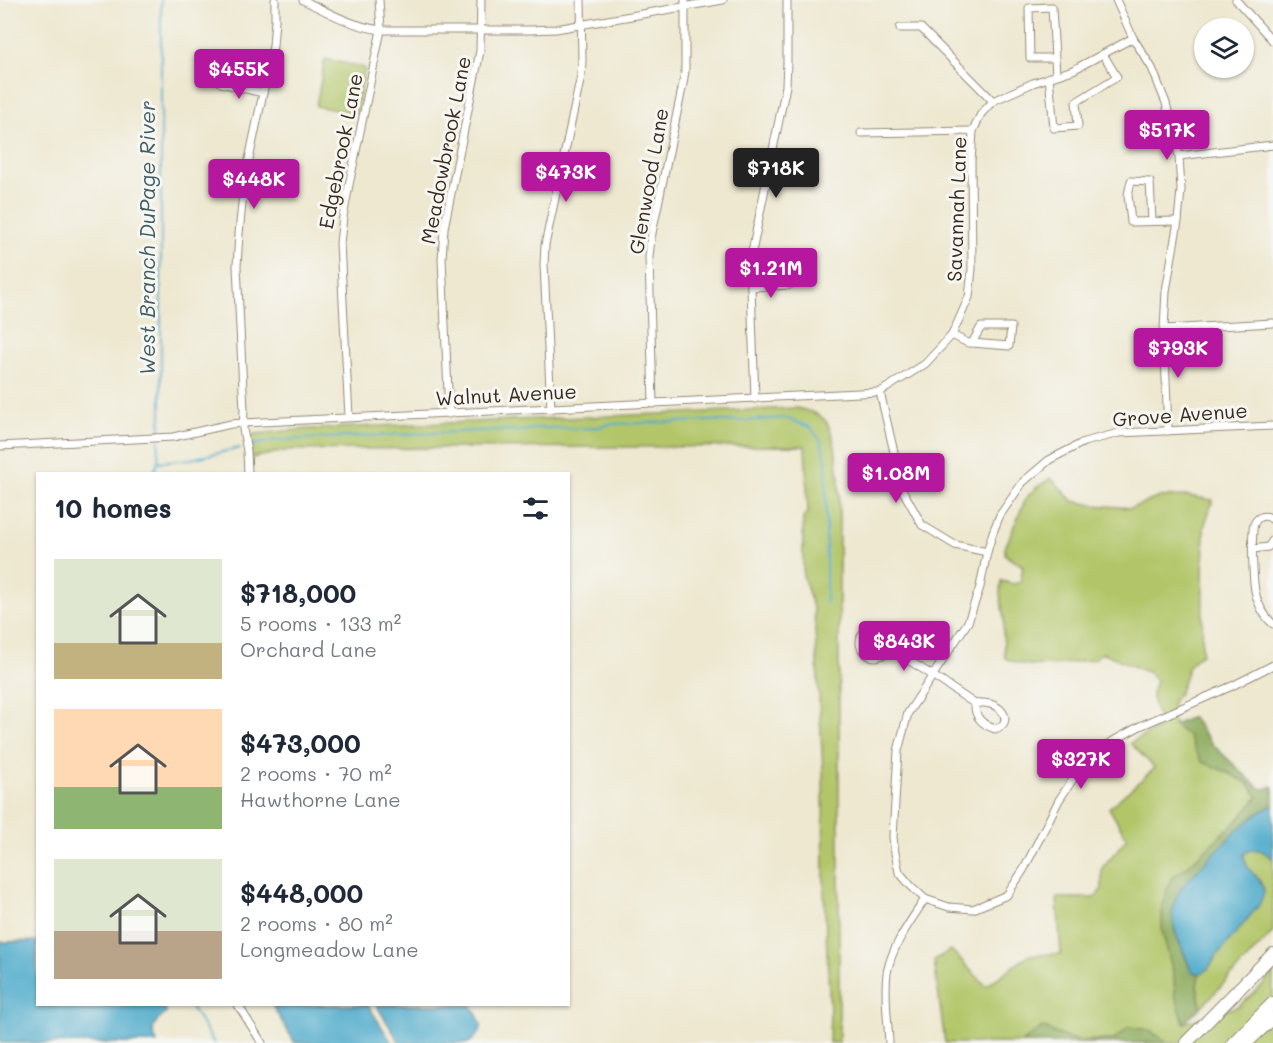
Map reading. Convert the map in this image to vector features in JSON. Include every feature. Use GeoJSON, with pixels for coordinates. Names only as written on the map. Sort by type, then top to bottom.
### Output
{"type":"FeatureCollection","features":[{"type":"Feature","properties":{"kind":"highway"},"geometry":{"type":"LineString","coordinates":[[1253,974],[1262,957],[1273,945]]}},
{"type":"Feature","properties":{"kind":"highway"},"geometry":{"type":"LineString","coordinates":[[1186,1043],[1273,954]]}},
{"type":"Feature","properties":{"kind":"highway"},"geometry":{"type":"LineString","coordinates":[[1233,1043],[1273,1003]]}},
{"type":"Feature","properties":{"kind":"highway"},"geometry":{"type":"LineString","coordinates":[[1246,1043],[1273,1018]]}},
{"type":"Feature","properties":{"kind":"street"},"geometry":{"type":"LineString","coordinates":[[248,472],[243,429],[238,255],[244,183],[274,35],[275,0]]}},
{"type":"Feature","properties":{"kind":"street"},"geometry":{"type":"LineString","coordinates":[[303,0],[358,26],[381,30],[530,30],[582,25],[685,3],[723,0]]}},
{"type":"Feature","properties":{"kind":"street","name":"Edgebrook Lane"},"geometry":{"type":"LineString","coordinates":[[349,417],[340,243],[349,185],[381,30],[380,0]]}},
{"type":"Feature","properties":{"kind":"street","name":"Meadowbrook Lane"},"geometry":{"type":"LineString","coordinates":[[449,414],[442,244],[480,51],[481,0]]}},
{"type":"Feature","properties":{"kind":"street"},"geometry":{"type":"LineString","coordinates":[[551,409],[545,245],[581,76],[581,0]]}},
{"type":"Feature","properties":{"kind":"street"},"geometry":{"type":"LineString","coordinates":[[755,399],[751,287],[753,252],[786,86],[787,0]]}},
{"type":"Feature","properties":{"kind":"street"},"geometry":{"type":"LineString","coordinates":[[1116,0],[1133,38],[1152,68],[1166,104],[1179,156],[1181,190],[1166,291],[1164,329],[1168,431]]}},
{"type":"Feature","properties":{"kind":"street"},"geometry":{"type":"LineString","coordinates":[[1236,0],[1273,41]]}},
{"type":"Feature","properties":{"kind":"street","name":"Glenwood Lane"},"geometry":{"type":"LineString","coordinates":[[653,404],[649,257],[685,71],[685,3]]}},
{"type":"Feature","properties":{"kind":"street"},"geometry":{"type":"LineString","coordinates":[[1054,58],[1030,58],[1029,8],[1052,7],[1054,58],[1054,128],[1078,126],[1076,102],[1117,77],[1103,54]]}},
{"type":"Feature","properties":{"kind":"street"},"geometry":{"type":"LineString","coordinates":[[900,28],[921,28],[993,101],[1033,83],[1073,70],[1133,38]]}},
{"type":"Feature","properties":{"kind":"street"},"geometry":{"type":"LineString","coordinates":[[221,83],[262,93]]}},
{"type":"Feature","properties":{"kind":"street","name":"Savannah Lane"},"geometry":{"type":"LineString","coordinates":[[969,297],[972,269],[970,230],[973,131],[981,114],[993,101]]}},
{"type":"Feature","properties":{"kind":"street"},"geometry":{"type":"LineString","coordinates":[[861,133],[973,131]]}},
{"type":"Feature","properties":{"kind":"street"},"geometry":{"type":"LineString","coordinates":[[1179,156],[1273,145]]}},
{"type":"Feature","properties":{"kind":"street"},"geometry":{"type":"LineString","coordinates":[[1152,221],[1150,182],[1131,181],[1128,195],[1131,222],[1178,221]]}},
{"type":"Feature","properties":{"kind":"street"},"geometry":{"type":"LineString","coordinates":[[751,287],[790,285]]}},
{"type":"Feature","properties":{"kind":"street","name":"Walnut Avenue"},"geometry":{"type":"LineString","coordinates":[[0,446],[173,437],[244,423],[880,392],[925,364],[952,335],[969,297]]}},
{"type":"Feature","properties":{"kind":"street"},"geometry":{"type":"LineString","coordinates":[[1164,329],[1273,323]]}},
{"type":"Feature","properties":{"kind":"street"},"geometry":{"type":"LineString","coordinates":[[952,335],[968,343],[1010,346],[1011,327],[981,327],[972,343]]}},
{"type":"Feature","properties":{"kind":"street"},"geometry":{"type":"LineString","coordinates":[[880,392],[903,491],[922,525],[955,545],[987,552]]}},
{"type":"Feature","properties":{"kind":"street","name":"Grove Avenue"},"geometry":{"type":"LineString","coordinates":[[925,899],[900,872],[895,853],[893,837],[898,751],[908,713],[968,622],[980,587],[993,532],[1000,515],[1023,482],[1039,467],[1073,446],[1103,436],[1273,426]]}},
{"type":"Feature","properties":{"kind":"street"},"geometry":{"type":"LineString","coordinates":[[1273,520],[1264,516],[1258,518],[1254,524],[1253,549],[1255,592],[1265,617],[1273,624]]}},
{"type":"Feature","properties":{"kind":"street"},"geometry":{"type":"LineString","coordinates":[[1253,549],[1268,547],[1273,540]]}},
{"type":"Feature","properties":{"kind":"street"},"geometry":{"type":"LineString","coordinates":[[875,627],[884,630],[890,638],[889,648],[878,657],[868,655],[861,648],[862,634],[875,627]]}},
{"type":"Feature","properties":{"kind":"street"},"geometry":{"type":"LineString","coordinates":[[889,648],[975,704],[995,704],[1002,709],[1004,723],[995,729],[982,723],[976,714],[975,704]]}},
{"type":"Feature","properties":{"kind":"street"},"geometry":{"type":"LineString","coordinates":[[889,1043],[886,993],[891,957],[903,932],[925,899],[949,907],[973,909],[1006,895],[1024,869],[1059,800],[1083,764],[1113,741],[1140,726],[1232,686],[1273,665]]}},
{"type":"Feature","properties":{"kind":"street"},"geometry":{"type":"LineString","coordinates":[[239,1006],[262,1043]]}},
{"type":"Feature","properties":{"kind":"green space"},"geometry":{"type":"Polygon","coordinates":[[[325,59],[365,68],[356,114],[316,106],[325,59]]]}},
{"type":"Feature","properties":{"kind":"green space"},"geometry":{"type":"Polygon","coordinates":[[[796,408],[817,414],[827,423],[835,446],[839,477],[839,1043],[829,1043],[823,770],[814,611],[803,575],[803,517],[808,513],[805,446],[290,450],[251,458],[248,440],[255,434],[307,429],[796,408]]]}},
{"type":"Feature","properties":{"kind":"green space"},"geometry":{"type":"Polygon","coordinates":[[[1051,478],[1073,501],[1094,505],[1131,508],[1160,497],[1188,496],[1213,500],[1204,527],[1202,654],[1189,666],[1179,693],[1173,701],[1172,715],[1174,724],[1189,737],[1194,748],[1229,773],[1248,783],[1258,797],[1195,861],[1171,878],[1162,931],[1174,975],[1175,994],[1185,1023],[1239,1006],[1264,984],[1273,971],[1273,1043],[1165,1043],[1129,1027],[1114,1040],[1079,1041],[1042,1027],[1022,1043],[945,1043],[934,960],[951,950],[986,986],[1029,955],[1061,954],[1057,898],[1094,898],[1102,889],[1102,868],[1127,838],[1109,808],[1155,768],[1130,743],[1161,727],[1152,698],[1156,681],[1151,674],[1104,653],[1095,659],[1038,666],[1026,665],[1005,658],[1001,581],[1014,584],[1020,582],[1023,567],[1007,557],[1005,548],[1026,498],[1051,478]]]}},
{"type":"Feature","properties":{"kind":"green space"},"geometry":{"type":"Polygon","coordinates":[[[1192,717],[1213,745],[1259,788],[1265,789],[1273,786],[1273,805],[1254,816],[1181,888],[1174,930],[1191,971],[1199,974],[1197,986],[1201,1007],[1184,1023],[1175,994],[1174,975],[1162,931],[1162,905],[1171,878],[1239,819],[1258,797],[1248,783],[1202,762],[1189,737],[1174,725],[1192,717]]]}},
{"type":"Feature","properties":{"kind":"green space"},"geometry":{"type":"Polygon","coordinates":[[[1255,849],[1261,850],[1273,859],[1273,932],[1201,1007],[1197,985],[1199,974],[1210,966],[1263,886],[1250,871],[1244,859],[1244,854],[1255,849]]]}},
{"type":"Feature","properties":{"kind":"green space"},"geometry":{"type":"Polygon","coordinates":[[[1042,1027],[1079,1041],[1114,1040],[1129,1027],[1149,1030],[1165,1043],[1022,1043],[1042,1027]]]}},
{"type":"Feature","properties":{"kind":"water"},"geometry":{"type":"Polygon","coordinates":[[[1273,805],[1273,859],[1259,850],[1248,851],[1244,854],[1247,866],[1263,886],[1264,893],[1261,902],[1203,973],[1191,971],[1177,935],[1172,914],[1179,892],[1239,829],[1273,805]]]}},
{"type":"Feature","properties":{"kind":"water"},"geometry":{"type":"Polygon","coordinates":[[[36,941],[36,1006],[164,1006],[167,1012],[153,1028],[157,1043],[0,1043],[0,942],[36,941]]]}},
{"type":"Feature","properties":{"kind":"water"},"geometry":{"type":"Polygon","coordinates":[[[273,1006],[369,1006],[392,1043],[295,1043],[273,1006]]]}},
{"type":"Feature","properties":{"kind":"water"},"geometry":{"type":"Polygon","coordinates":[[[377,1006],[472,1006],[480,1021],[479,1034],[468,1043],[400,1043],[377,1006]]]}},
{"type":"Feature","properties":{"kind":"waterway","name":"West Branch DuPage River"},"geometry":{"type":"LineString","coordinates":[[159,435],[161,416],[161,0]]}},
{"type":"Feature","properties":{"kind":"waterway"},"geometry":{"type":"LineString","coordinates":[[249,446],[278,440],[523,431],[538,428],[583,429],[610,424],[785,418],[810,427],[821,441],[826,461],[826,604]]}},
{"type":"Feature","properties":{"kind":"waterway","name":"West Branch DuPage River"},"geometry":{"type":"LineString","coordinates":[[154,472],[158,462],[159,441]]}},
{"type":"Feature","properties":{"kind":"waterway"},"geometry":{"type":"LineString","coordinates":[[158,462],[191,459],[240,448]]}},
{"type":"Feature","properties":{"kind":"waterway","name":"West Branch DuPage River"},"geometry":{"type":"LineString","coordinates":[[191,1006],[214,1043]]}}]}
